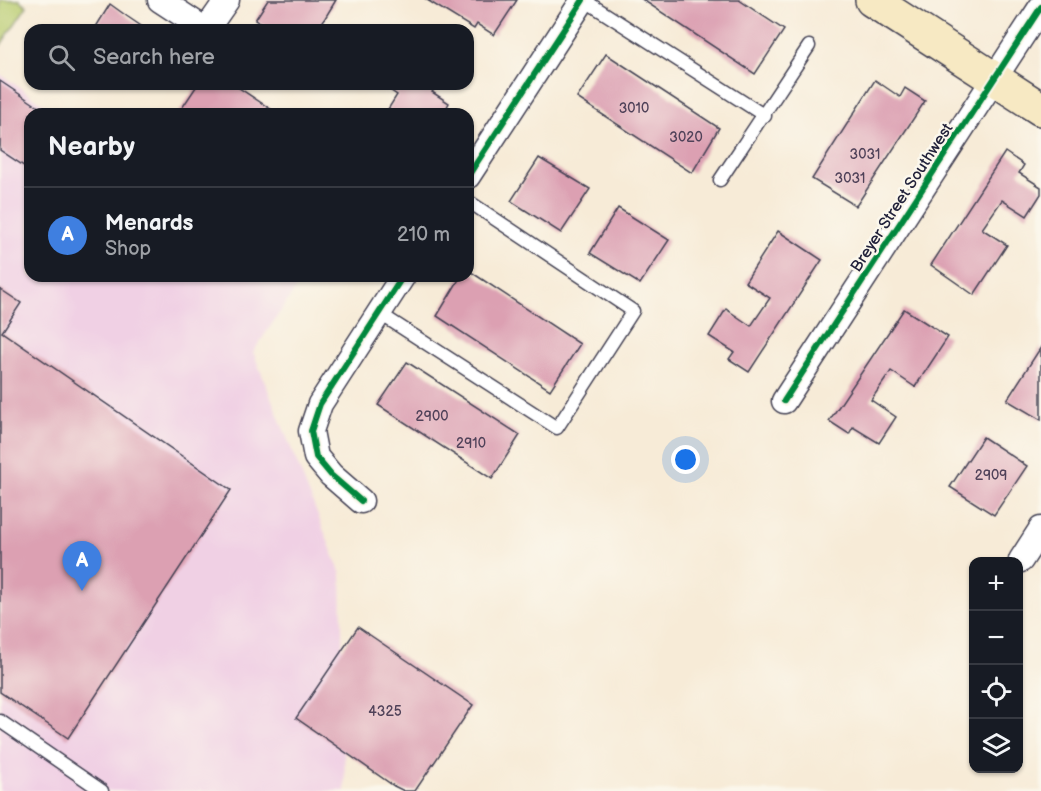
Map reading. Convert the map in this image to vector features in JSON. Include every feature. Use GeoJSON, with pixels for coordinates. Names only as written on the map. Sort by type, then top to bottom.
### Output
{"type":"FeatureCollection","features":[{"type":"Feature","properties":{"kind":"street"},"geometry":{"type":"LineString","coordinates":[[160,0],[197,24]]}},
{"type":"Feature","properties":{"kind":"street"},"geometry":{"type":"LineString","coordinates":[[210,24],[227,0]]}},
{"type":"Feature","properties":{"kind":"street"},"geometry":{"type":"LineString","coordinates":[[474,167],[583,0]]}},
{"type":"Feature","properties":{"kind":"street"},"geometry":{"type":"LineString","coordinates":[[872,0],[1041,109]]}},
{"type":"Feature","properties":{"kind":"street","name":"Breyer Street Southwest"},"geometry":{"type":"LineString","coordinates":[[784,401],[1041,7]]}},
{"type":"Feature","properties":{"kind":"street"},"geometry":{"type":"LineString","coordinates":[[361,501],[331,476],[316,456],[311,431],[320,404],[399,282]]}},
{"type":"Feature","properties":{"kind":"street"},"geometry":{"type":"LineString","coordinates":[[1023,557],[1041,529]]}},
{"type":"Feature","properties":{"kind":"lane"},"geometry":{"type":"LineString","coordinates":[[583,0],[765,116]]}},
{"type":"Feature","properties":{"kind":"lane"},"geometry":{"type":"LineString","coordinates":[[720,180],[765,116],[809,46]]}},
{"type":"Feature","properties":{"kind":"lane"},"geometry":{"type":"LineString","coordinates":[[379,313],[557,428],[633,311],[474,205]]}},
{"type":"Feature","properties":{"kind":"lane"},"geometry":{"type":"LineString","coordinates":[[0,721],[102,791]]}},
{"type":"Feature","properties":{"kind":"shaded area"},"geometry":{"type":"Polygon","coordinates":[[[0,74],[49,108],[24,108],[24,282],[300,282],[253,352],[341,574],[345,791],[0,791],[0,74]]]}},
{"type":"Feature","properties":{"kind":"green space"},"geometry":{"type":"Polygon","coordinates":[[[0,0],[19,0],[27,6],[0,46],[0,0]]]}},
{"type":"Feature","properties":{"kind":"building"},"geometry":{"type":"Polygon","coordinates":[[[268,0],[336,0],[321,24],[261,24],[255,20],[268,0]]]}},
{"type":"Feature","properties":{"kind":"building"},"geometry":{"type":"Polygon","coordinates":[[[427,0],[517,0],[494,35],[477,24],[474,29],[474,24],[466,24],[427,0]]]}},
{"type":"Feature","properties":{"kind":"building"},"geometry":{"type":"Polygon","coordinates":[[[643,0],[739,0],[784,30],[755,74],[643,0]]]}},
{"type":"Feature","properties":{"kind":"building"},"geometry":{"type":"Polygon","coordinates":[[[110,4],[138,24],[98,24],[110,4]]]}},
{"type":"Feature","properties":{"kind":"building"},"geometry":{"type":"Polygon","coordinates":[[[606,54],[719,128],[692,173],[577,98],[606,54]]]}},
{"type":"Feature","properties":{"kind":"building"},"geometry":{"type":"Polygon","coordinates":[[[875,80],[900,97],[905,88],[925,101],[856,206],[812,179],[875,80]]]}},
{"type":"Feature","properties":{"kind":"building"},"geometry":{"type":"Polygon","coordinates":[[[0,81],[40,108],[24,108],[24,166],[0,150],[0,81]]]}},
{"type":"Feature","properties":{"kind":"building"},"geometry":{"type":"Polygon","coordinates":[[[194,90],[242,90],[269,108],[182,108],[194,90]]]}},
{"type":"Feature","properties":{"kind":"building"},"geometry":{"type":"Polygon","coordinates":[[[390,90],[434,90],[432,92],[449,103],[446,108],[389,108],[397,95],[390,90]]]}},
{"type":"Feature","properties":{"kind":"building"},"geometry":{"type":"Polygon","coordinates":[[[1005,152],[1024,165],[1019,173],[1041,187],[1041,194],[1027,216],[1002,200],[982,229],[1007,245],[974,295],[931,265],[1005,152]]]}},
{"type":"Feature","properties":{"kind":"building"},"geometry":{"type":"Polygon","coordinates":[[[539,158],[590,189],[561,233],[511,201],[539,158]]]}},
{"type":"Feature","properties":{"kind":"building"},"geometry":{"type":"Polygon","coordinates":[[[618,208],[669,240],[640,284],[590,253],[618,208]]]}},
{"type":"Feature","properties":{"kind":"building"},"geometry":{"type":"Polygon","coordinates":[[[778,231],[822,260],[749,372],[729,359],[734,352],[709,336],[726,309],[751,326],[770,298],[745,282],[778,231]]]}},
{"type":"Feature","properties":{"kind":"building"},"geometry":{"type":"Polygon","coordinates":[[[474,274],[580,344],[550,390],[437,316],[457,282],[474,282],[474,274]]]}},
{"type":"Feature","properties":{"kind":"building"},"geometry":{"type":"Polygon","coordinates":[[[0,289],[21,303],[2,332],[231,490],[68,738],[0,692],[0,289]]]}},
{"type":"Feature","properties":{"kind":"building"},"geometry":{"type":"Polygon","coordinates":[[[904,309],[948,337],[915,387],[891,371],[871,400],[896,417],[879,443],[853,427],[849,434],[829,421],[904,309]]]}},
{"type":"Feature","properties":{"kind":"building"},"geometry":{"type":"Polygon","coordinates":[[[1041,347],[1041,420],[1007,400],[1041,347]]]}},
{"type":"Feature","properties":{"kind":"building"},"geometry":{"type":"Polygon","coordinates":[[[407,362],[520,435],[492,479],[378,405],[407,362]]]}},
{"type":"Feature","properties":{"kind":"building"},"geometry":{"type":"Polygon","coordinates":[[[983,437],[1027,466],[994,515],[950,487],[983,437]]]}},
{"type":"Feature","properties":{"kind":"building"},"geometry":{"type":"Polygon","coordinates":[[[358,627],[473,705],[415,791],[404,791],[394,786],[296,718],[358,627]]]}},
{"type":"Feature","properties":{"kind":"cycle path"},"geometry":{"type":"LineString","coordinates":[[474,167],[583,0]]}},
{"type":"Feature","properties":{"kind":"cycle path"},"geometry":{"type":"LineString","coordinates":[[784,401],[1041,7]]}},
{"type":"Feature","properties":{"kind":"cycle path"},"geometry":{"type":"LineString","coordinates":[[361,501],[331,475],[316,457],[311,431],[320,404],[399,282]]}},
{"type":"Feature","properties":{"kind":"place","name":"Menards"},"geometry":{"type":"Point","coordinates":[82,591]}}]}
